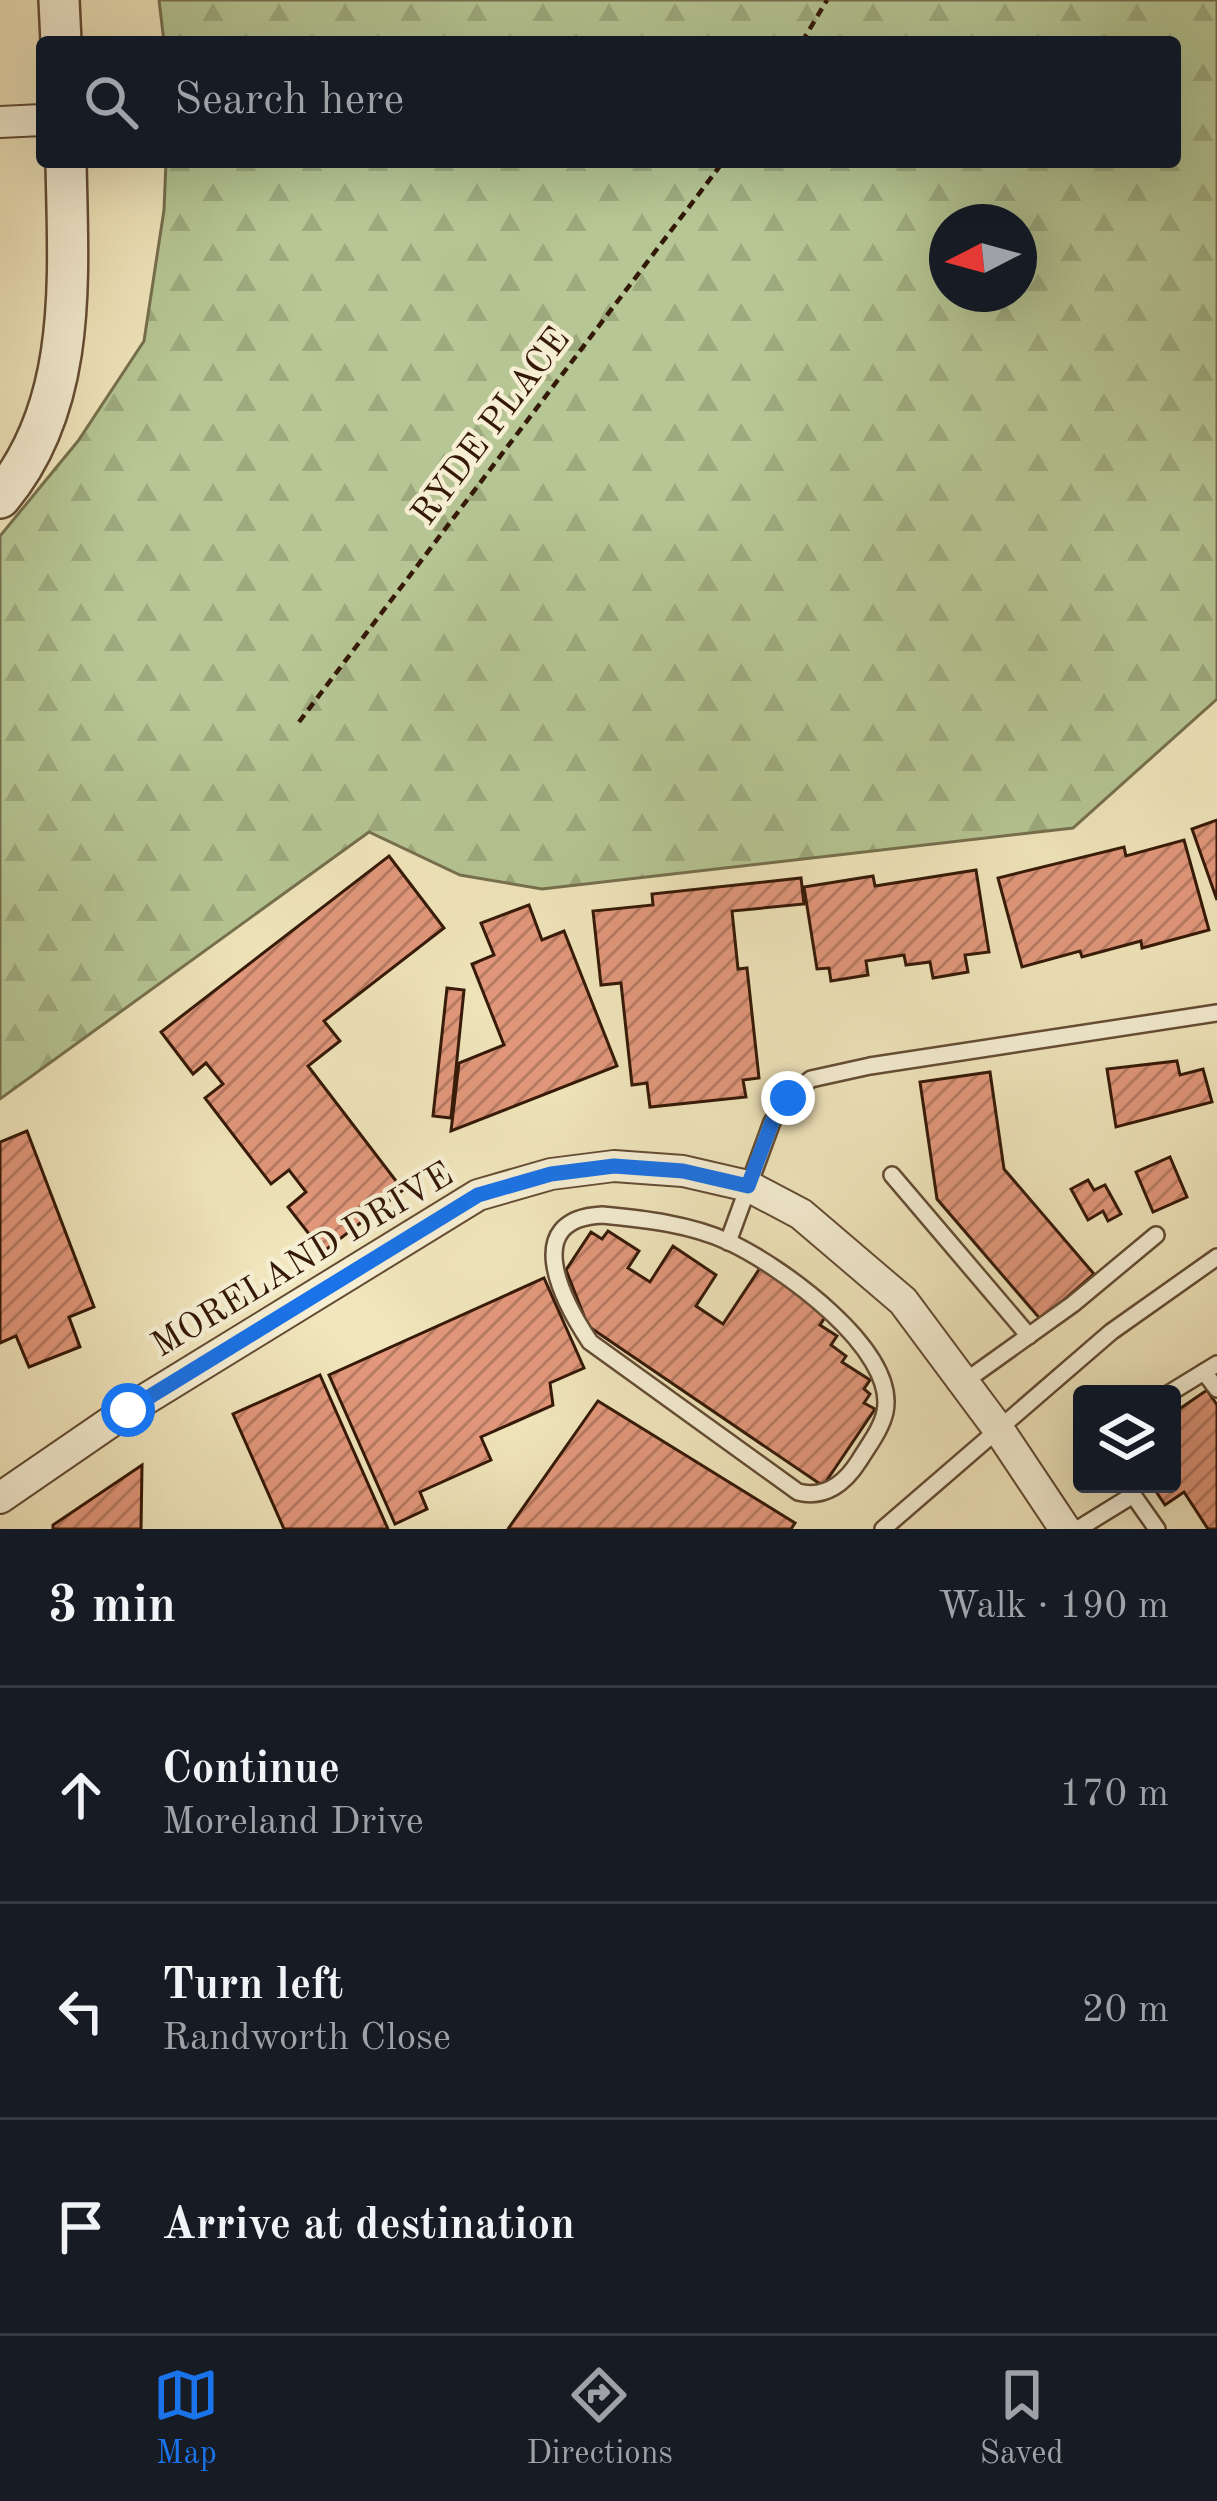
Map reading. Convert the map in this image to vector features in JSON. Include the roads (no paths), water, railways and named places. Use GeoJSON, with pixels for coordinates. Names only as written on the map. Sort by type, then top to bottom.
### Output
{"type":"FeatureCollection","features":[{"type":"Feature","properties":{"kind":"street"},"geometry":{"type":"LineString","coordinates":[[59,0],[62,36]]}},
{"type":"Feature","properties":{"kind":"street"},"geometry":{"type":"LineString","coordinates":[[0,122],[36,120]]}},
{"type":"Feature","properties":{"kind":"street"},"geometry":{"type":"LineString","coordinates":[[0,498],[52,401],[62,357],[68,303],[66,168]]}},
{"type":"Feature","properties":{"kind":"street","name":"MORELAND DRIVE"},"geometry":{"type":"LineString","coordinates":[[0,1498],[208,1359],[478,1195],[551,1174],[614,1166],[683,1171],[748,1186],[801,1214],[903,1301],[1065,1529]]}},
{"type":"Feature","properties":{"kind":"lane"},"geometry":{"type":"LineString","coordinates":[[728,1242],[772,1122],[788,1098],[811,1079],[1217,1013]]}},
{"type":"Feature","properties":{"kind":"lane"},"geometry":{"type":"LineString","coordinates":[[892,1175],[1029,1336]]}},
{"type":"Feature","properties":{"kind":"lane"},"geometry":{"type":"LineString","coordinates":[[580,1216],[636,1218],[728,1242],[830,1310],[872,1360],[883,1384],[886,1409],[879,1429],[852,1471],[821,1494],[798,1492],[590,1342],[570,1308],[552,1252],[560,1228],[580,1216]]}},
{"type":"Feature","properties":{"kind":"lane"},"geometry":{"type":"LineString","coordinates":[[964,1382],[1156,1235]]}},
{"type":"Feature","properties":{"kind":"lane"},"geometry":{"type":"LineString","coordinates":[[883,1529],[1111,1332],[1217,1257]]}},
{"type":"Feature","properties":{"kind":"lane"},"geometry":{"type":"LineString","coordinates":[[1181,1386],[1211,1368],[1217,1389]]}},
{"type":"Feature","properties":{"kind":"lane"},"geometry":{"type":"LineString","coordinates":[[1078,1529],[1126,1493]]}},
{"type":"Feature","properties":{"kind":"lane"},"geometry":{"type":"LineString","coordinates":[[1132,1493],[1157,1529]]}}]}
